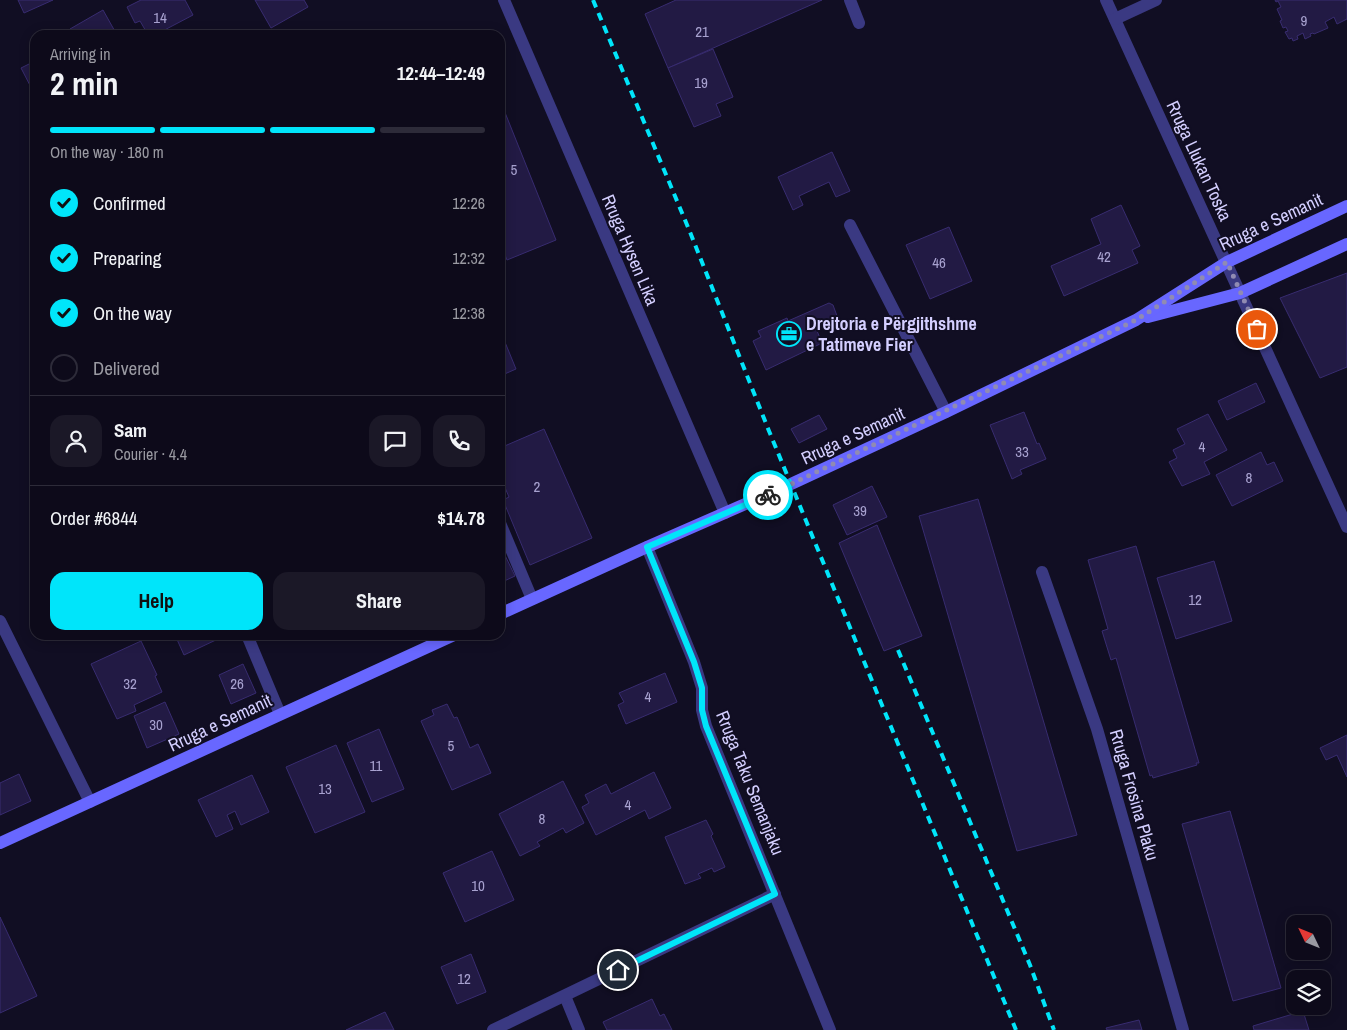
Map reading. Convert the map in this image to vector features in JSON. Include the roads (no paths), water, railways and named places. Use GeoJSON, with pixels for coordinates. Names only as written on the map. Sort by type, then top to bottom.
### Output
{"type":"FeatureCollection","features":[{"type":"Feature","properties":{"kind":"main road","name":"Rruga e Semanit"},"geometry":{"type":"LineString","coordinates":[[505,612],[791,484],[946,412],[1136,320],[1227,262],[1347,206]]}},
{"type":"Feature","properties":{"kind":"main road","name":"Rruga e Semanit"},"geometry":{"type":"LineString","coordinates":[[1136,320],[1240,293],[1347,244]]}},
{"type":"Feature","properties":{"kind":"main road","name":"Rruga e Semanit"},"geometry":{"type":"LineString","coordinates":[[0,843],[443,640]]}},
{"type":"Feature","properties":{"kind":"street","name":"Rruga Hysen Lika"},"geometry":{"type":"LineString","coordinates":[[504,0],[725,513]]}},
{"type":"Feature","properties":{"kind":"street"},"geometry":{"type":"LineString","coordinates":[[850,0],[859,23]]}},
{"type":"Feature","properties":{"kind":"street","name":"Rruga Llukan Toska"},"geometry":{"type":"LineString","coordinates":[[1106,0],[1347,527]]}},
{"type":"Feature","properties":{"kind":"street"},"geometry":{"type":"LineString","coordinates":[[1115,19],[1156,0]]}},
{"type":"Feature","properties":{"kind":"street"},"geometry":{"type":"LineString","coordinates":[[850,225],[946,412]]}},
{"type":"Feature","properties":{"kind":"street"},"geometry":{"type":"LineString","coordinates":[[505,535],[532,600]]}},
{"type":"Feature","properties":{"kind":"street","name":"Rruga Taku Semanjaku"},"geometry":{"type":"LineString","coordinates":[[647,547],[694,662],[702,688],[702,710],[706,726],[830,1030]]}},
{"type":"Feature","properties":{"kind":"street","name":"Rruga Frosina Plaku"},"geometry":{"type":"LineString","coordinates":[[1042,572],[1097,730],[1184,1030]]}},
{"type":"Feature","properties":{"kind":"street"},"geometry":{"type":"LineString","coordinates":[[0,621],[90,802]]}},
{"type":"Feature","properties":{"kind":"street"},"geometry":{"type":"LineString","coordinates":[[249,640],[280,714]]}},
{"type":"Feature","properties":{"kind":"street"},"geometry":{"type":"LineString","coordinates":[[493,1030],[775,894]]}},
{"type":"Feature","properties":{"kind":"street"},"geometry":{"type":"LineString","coordinates":[[565,996],[579,1030]]}},
{"type":"Feature","properties":{"kind":"railway"},"geometry":{"type":"LineString","coordinates":[[593,0],[690,232],[769,431],[1016,1030]]}},
{"type":"Feature","properties":{"kind":"railway"},"geometry":{"type":"LineString","coordinates":[[898,650],[1030,965],[1054,1030]]}},
{"type":"Feature","properties":{"kind":"place","name":"Drejtoria e Përgjithshme e Tatimeve Fier"},"geometry":{"type":"Point","coordinates":[789,334]}}]}
